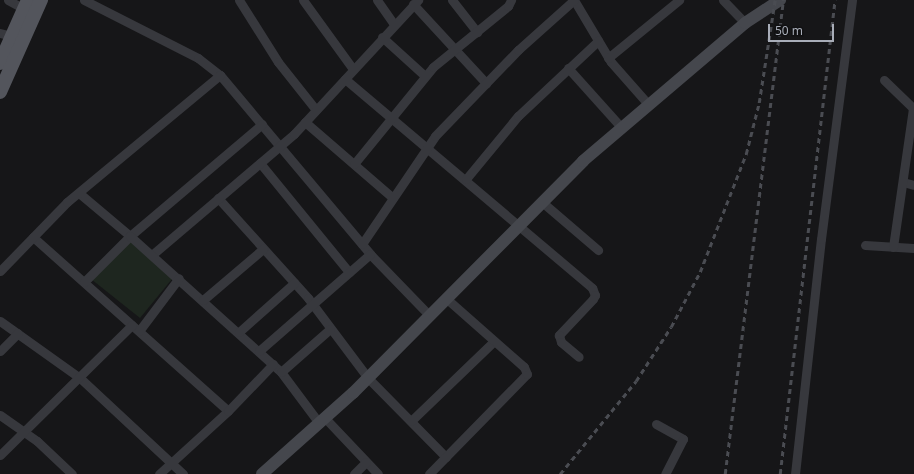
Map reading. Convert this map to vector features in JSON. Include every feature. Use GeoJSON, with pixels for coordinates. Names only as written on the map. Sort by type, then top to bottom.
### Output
{"type":"FeatureCollection","features":[{"type":"Feature","properties":{"kind":"main road"},"geometry":{"type":"LineString","coordinates":[[0,63],[6,35],[29,8],[41,0]]}},
{"type":"Feature","properties":{"kind":"main road"},"geometry":{"type":"LineString","coordinates":[[0,92],[29,8]]}},
{"type":"Feature","properties":{"kind":"street"},"geometry":{"type":"LineString","coordinates":[[8,0],[29,8]]}},
{"type":"Feature","properties":{"kind":"street"},"geometry":{"type":"LineString","coordinates":[[84,0],[198,58],[220,75],[370,254],[430,316]]}},
{"type":"Feature","properties":{"kind":"street"},"geometry":{"type":"LineString","coordinates":[[239,0],[278,62],[316,110]]}},
{"type":"Feature","properties":{"kind":"street"},"geometry":{"type":"LineString","coordinates":[[303,0],[353,69]]}},
{"type":"Feature","properties":{"kind":"street"},"geometry":{"type":"LineString","coordinates":[[377,0],[394,24]]}},
{"type":"Feature","properties":{"kind":"street"},"geometry":{"type":"LineString","coordinates":[[452,0],[477,32]]}},
{"type":"Feature","properties":{"kind":"street"},"geometry":{"type":"LineString","coordinates":[[354,164],[425,76],[454,49],[477,32],[511,0]]}},
{"type":"Feature","properties":{"kind":"street"},"geometry":{"type":"LineString","coordinates":[[362,244],[427,147],[486,83],[574,0],[608,58],[648,104]]}},
{"type":"Feature","properties":{"kind":"street"},"geometry":{"type":"LineString","coordinates":[[608,58],[679,0]]}},
{"type":"Feature","properties":{"kind":"street"},"geometry":{"type":"LineString","coordinates":[[723,0],[745,23]]}},
{"type":"Feature","properties":{"kind":"street"},"geometry":{"type":"LineString","coordinates":[[262,474],[368,378],[542,202],[621,127],[745,23],[780,0]]}},
{"type":"Feature","properties":{"kind":"street"},"geometry":{"type":"LineString","coordinates":[[795,474],[852,0]]}},
{"type":"Feature","properties":{"kind":"street"},"geometry":{"type":"LineString","coordinates":[[153,254],[280,146],[316,110],[382,36],[416,2],[454,49],[486,83]]}},
{"type":"Feature","properties":{"kind":"street"},"geometry":{"type":"LineString","coordinates":[[382,36],[425,76]]}},
{"type":"Feature","properties":{"kind":"street"},"geometry":{"type":"LineString","coordinates":[[466,179],[518,116],[598,41]]}},
{"type":"Feature","properties":{"kind":"street"},"geometry":{"type":"LineString","coordinates":[[568,68],[621,127]]}},
{"type":"Feature","properties":{"kind":"street"},"geometry":{"type":"LineString","coordinates":[[0,271],[79,193],[220,75]]}},
{"type":"Feature","properties":{"kind":"street"},"geometry":{"type":"LineString","coordinates":[[345,79],[392,115],[427,147],[520,224],[594,291],[593,299],[559,335],[561,342],[579,357]]}},
{"type":"Feature","properties":{"kind":"street"},"geometry":{"type":"LineString","coordinates":[[884,80],[914,109],[893,247]]}},
{"type":"Feature","properties":{"kind":"street"},"geometry":{"type":"LineString","coordinates":[[304,122],[393,198]]}},
{"type":"Feature","properties":{"kind":"street"},"geometry":{"type":"LineString","coordinates":[[84,282],[130,236],[262,124]]}},
{"type":"Feature","properties":{"kind":"street"},"geometry":{"type":"LineString","coordinates":[[260,163],[349,272]]}},
{"type":"Feature","properties":{"kind":"street"},"geometry":{"type":"LineString","coordinates":[[903,182],[914,185]]}},
{"type":"Feature","properties":{"kind":"street"},"geometry":{"type":"LineString","coordinates":[[79,193],[153,254],[239,332],[281,372],[322,421],[378,474]]}},
{"type":"Feature","properties":{"kind":"street"},"geometry":{"type":"LineString","coordinates":[[218,198],[294,283],[368,378],[446,457]]}},
{"type":"Feature","properties":{"kind":"street"},"geometry":{"type":"LineString","coordinates":[[542,202],[598,250]]}},
{"type":"Feature","properties":{"kind":"street"},"geometry":{"type":"LineString","coordinates":[[33,237],[228,411]]}},
{"type":"Feature","properties":{"kind":"street"},"geometry":{"type":"LineString","coordinates":[[865,245],[914,248]]}},
{"type":"Feature","properties":{"kind":"street"},"geometry":{"type":"LineString","coordinates":[[203,300],[264,249]]}},
{"type":"Feature","properties":{"kind":"street"},"geometry":{"type":"LineString","coordinates":[[259,351],[370,254]]}},
{"type":"Feature","properties":{"kind":"street"},"geometry":{"type":"LineString","coordinates":[[0,455],[24,430],[135,328],[179,278]]}},
{"type":"Feature","properties":{"kind":"street"},"geometry":{"type":"LineString","coordinates":[[239,332],[294,283]]}},
{"type":"Feature","properties":{"kind":"street"},"geometry":{"type":"LineString","coordinates":[[429,474],[526,377],[524,367],[447,299]]}},
{"type":"Feature","properties":{"kind":"street"},"geometry":{"type":"LineString","coordinates":[[0,321],[80,378],[183,474]]}},
{"type":"Feature","properties":{"kind":"street"},"geometry":{"type":"LineString","coordinates":[[281,372],[330,329]]}},
{"type":"Feature","properties":{"kind":"street"},"geometry":{"type":"LineString","coordinates":[[0,351],[18,333]]}},
{"type":"Feature","properties":{"kind":"street"},"geometry":{"type":"LineString","coordinates":[[411,421],[494,341]]}},
{"type":"Feature","properties":{"kind":"street"},"geometry":{"type":"LineString","coordinates":[[159,474],[172,464],[228,411],[272,364]]}},
{"type":"Feature","properties":{"kind":"street"},"geometry":{"type":"LineString","coordinates":[[0,415],[24,430],[72,474]]}},
{"type":"Feature","properties":{"kind":"street"},"geometry":{"type":"LineString","coordinates":[[656,424],[683,439],[665,474]]}},
{"type":"Feature","properties":{"kind":"street"},"geometry":{"type":"LineString","coordinates":[[354,474],[366,462]]}},
{"type":"Feature","properties":{"kind":"shaded area"},"geometry":{"type":"Polygon","coordinates":[[[131,238],[172,279],[140,318],[91,279],[131,238]]]}},
{"type":"Feature","properties":{"kind":"railway"},"geometry":{"type":"LineString","coordinates":[[560,474],[636,381],[671,327],[700,272],[746,154],[759,103],[775,0]]}},
{"type":"Feature","properties":{"kind":"railway"},"geometry":{"type":"LineString","coordinates":[[725,474],[783,0]]}},
{"type":"Feature","properties":{"kind":"railway"},"geometry":{"type":"LineString","coordinates":[[780,474],[835,0]]}}]}
